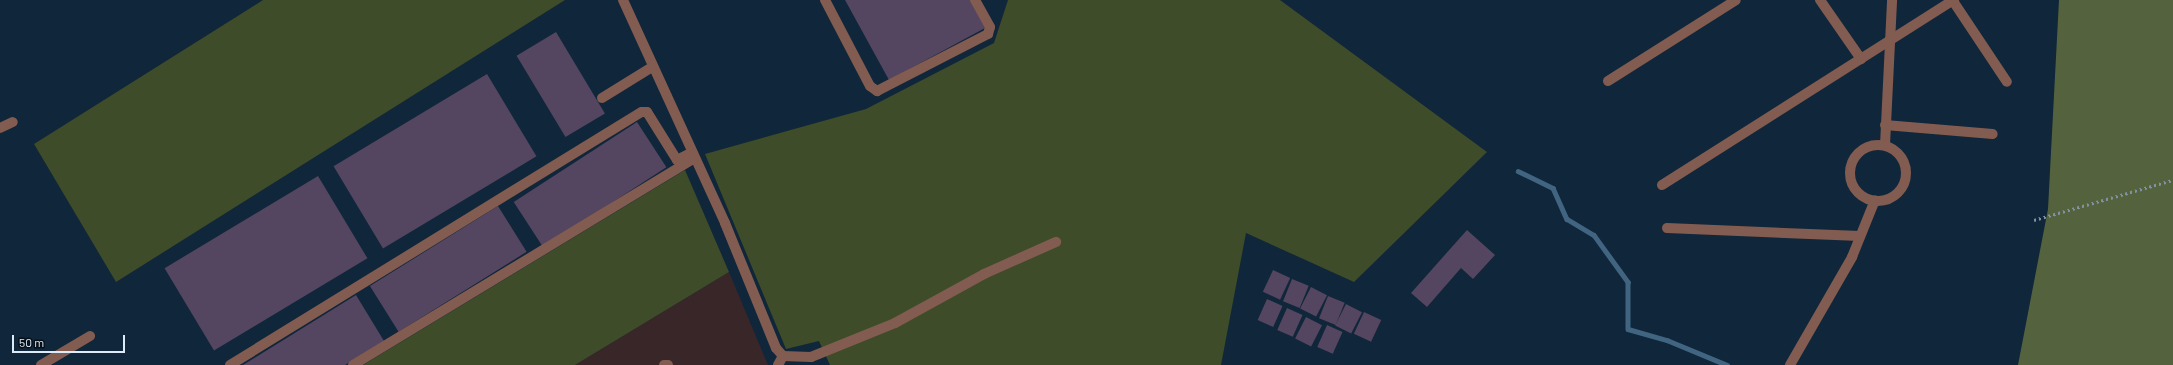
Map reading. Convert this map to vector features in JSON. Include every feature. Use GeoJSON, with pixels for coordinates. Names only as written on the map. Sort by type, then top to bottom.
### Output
{"type":"FeatureCollection","features":[{"type":"Feature","properties":{"kind":"street"},"geometry":{"type":"LineString","coordinates":[[623,0],[692,156],[725,223],[781,361],[813,361],[895,323],[984,274],[1056,242]]}},
{"type":"Feature","properties":{"kind":"street"},"geometry":{"type":"LineString","coordinates":[[825,0],[870,86],[877,91],[988,34],[990,26],[975,0]]}},
{"type":"Feature","properties":{"kind":"street"},"geometry":{"type":"LineString","coordinates":[[1608,81],[1736,0]]}},
{"type":"Feature","properties":{"kind":"street"},"geometry":{"type":"LineString","coordinates":[[1820,0],[1861,59]]}},
{"type":"Feature","properties":{"kind":"street"},"geometry":{"type":"LineString","coordinates":[[1885,145],[1892,0]]}},
{"type":"Feature","properties":{"kind":"street"},"geometry":{"type":"LineString","coordinates":[[1662,185],[1953,0],[2007,82]]}},
{"type":"Feature","properties":{"kind":"street"},"geometry":{"type":"LineString","coordinates":[[602,98],[652,67]]}},
{"type":"Feature","properties":{"kind":"street"},"geometry":{"type":"LineString","coordinates":[[230,365],[642,112],[647,112],[679,164]]}},
{"type":"Feature","properties":{"kind":"street"},"geometry":{"type":"LineString","coordinates":[[0,128],[13,122]]}},
{"type":"Feature","properties":{"kind":"street"},"geometry":{"type":"LineString","coordinates":[[1886,125],[1993,134]]}},
{"type":"Feature","properties":{"kind":"street"},"geometry":{"type":"LineString","coordinates":[[1885,145],[1904,160],[1906,177],[1892,197],[1875,200],[1858,191],[1850,170],[1862,150],[1885,145]]}},
{"type":"Feature","properties":{"kind":"street"},"geometry":{"type":"LineString","coordinates":[[353,365],[692,156]]}},
{"type":"Feature","properties":{"kind":"street"},"geometry":{"type":"LineString","coordinates":[[1790,365],[1860,236],[1875,200]]}},
{"type":"Feature","properties":{"kind":"street"},"geometry":{"type":"LineString","coordinates":[[1667,228],[1860,236]]}},
{"type":"Feature","properties":{"kind":"street"},"geometry":{"type":"LineString","coordinates":[[41,365],[90,336]]}},
{"type":"Feature","properties":{"kind":"path"},"geometry":{"type":"LineString","coordinates":[[2034,220],[2173,180]]}},
{"type":"Feature","properties":{"kind":"shaded area"},"geometry":{"type":"Polygon","coordinates":[[[729,272],[768,365],[575,365],[729,272]]]}},
{"type":"Feature","properties":{"kind":"green space"},"geometry":{"type":"Polygon","coordinates":[[[263,0],[565,0],[116,282],[34,144],[263,0]]]}},
{"type":"Feature","properties":{"kind":"green space"},"geometry":{"type":"Polygon","coordinates":[[[1008,0],[1280,0],[1487,152],[1354,282],[1246,233],[1221,365],[830,365],[819,341],[786,349],[705,154],[866,109],[994,43],[1008,0]]]}},
{"type":"Feature","properties":{"kind":"green space"},"geometry":{"type":"Polygon","coordinates":[[[2059,0],[2173,0],[2173,365],[2018,365],[2048,209],[2059,0]]]}},
{"type":"Feature","properties":{"kind":"green space"},"geometry":{"type":"Polygon","coordinates":[[[685,170],[729,272],[575,365],[363,365],[685,170]]]}},
{"type":"Feature","properties":{"kind":"building"},"geometry":{"type":"Polygon","coordinates":[[[845,0],[970,0],[985,28],[889,80],[845,0]]]}},
{"type":"Feature","properties":{"kind":"building"},"geometry":{"type":"Polygon","coordinates":[[[556,32],[605,113],[565,137],[517,56],[556,32]]]}},
{"type":"Feature","properties":{"kind":"building"},"geometry":{"type":"Polygon","coordinates":[[[487,74],[536,156],[383,248],[334,166],[487,74]]]}},
{"type":"Feature","properties":{"kind":"building"},"geometry":{"type":"Polygon","coordinates":[[[637,122],[666,167],[543,247],[514,202],[637,122]]]}},
{"type":"Feature","properties":{"kind":"building"},"geometry":{"type":"Polygon","coordinates":[[[318,176],[367,258],[214,350],[165,268],[318,176]]]}},
{"type":"Feature","properties":{"kind":"building"},"geometry":{"type":"Polygon","coordinates":[[[498,206],[527,252],[399,332],[370,286],[498,206]]]}},
{"type":"Feature","properties":{"kind":"building"},"geometry":{"type":"Polygon","coordinates":[[[1467,230],[1495,255],[1473,279],[1461,268],[1427,307],[1411,293],[1467,230]]]}},
{"type":"Feature","properties":{"kind":"building"},"geometry":{"type":"Polygon","coordinates":[[[1273,270],[1290,278],[1280,300],[1263,292],[1273,270]]]}},
{"type":"Feature","properties":{"kind":"building"},"geometry":{"type":"Polygon","coordinates":[[[1292,279],[1309,286],[1300,308],[1283,301],[1292,279]]]}},
{"type":"Feature","properties":{"kind":"building"},"geometry":{"type":"Polygon","coordinates":[[[1311,287],[1327,295],[1316,317],[1300,308],[1311,287]]]}},
{"type":"Feature","properties":{"kind":"building"},"geometry":{"type":"Polygon","coordinates":[[[356,295],[384,341],[345,365],[243,365],[356,295]]]}},
{"type":"Feature","properties":{"kind":"building"},"geometry":{"type":"Polygon","coordinates":[[[1328,296],[1345,303],[1336,325],[1319,318],[1328,296]]]}},
{"type":"Feature","properties":{"kind":"building"},"geometry":{"type":"Polygon","coordinates":[[[1267,299],[1283,306],[1273,327],[1258,320],[1267,299]]]}},
{"type":"Feature","properties":{"kind":"building"},"geometry":{"type":"Polygon","coordinates":[[[1346,304],[1362,312],[1351,334],[1335,325],[1346,304]]]}},
{"type":"Feature","properties":{"kind":"building"},"geometry":{"type":"Polygon","coordinates":[[[1287,308],[1303,315],[1293,337],[1277,330],[1287,308]]]}},
{"type":"Feature","properties":{"kind":"building"},"geometry":{"type":"Polygon","coordinates":[[[1364,312],[1381,320],[1371,342],[1354,334],[1364,312]]]}},
{"type":"Feature","properties":{"kind":"building"},"geometry":{"type":"Polygon","coordinates":[[[1306,317],[1322,325],[1311,347],[1295,338],[1306,317]]]}},
{"type":"Feature","properties":{"kind":"building"},"geometry":{"type":"Polygon","coordinates":[[[1327,325],[1343,332],[1333,354],[1317,347],[1327,325]]]}},
{"type":"Feature","properties":{"kind":"waterway"},"geometry":{"type":"LineString","coordinates":[[1518,171],[1553,188],[1567,219],[1594,235],[1628,282],[1628,329],[1667,340],[1727,365]]}}]}
